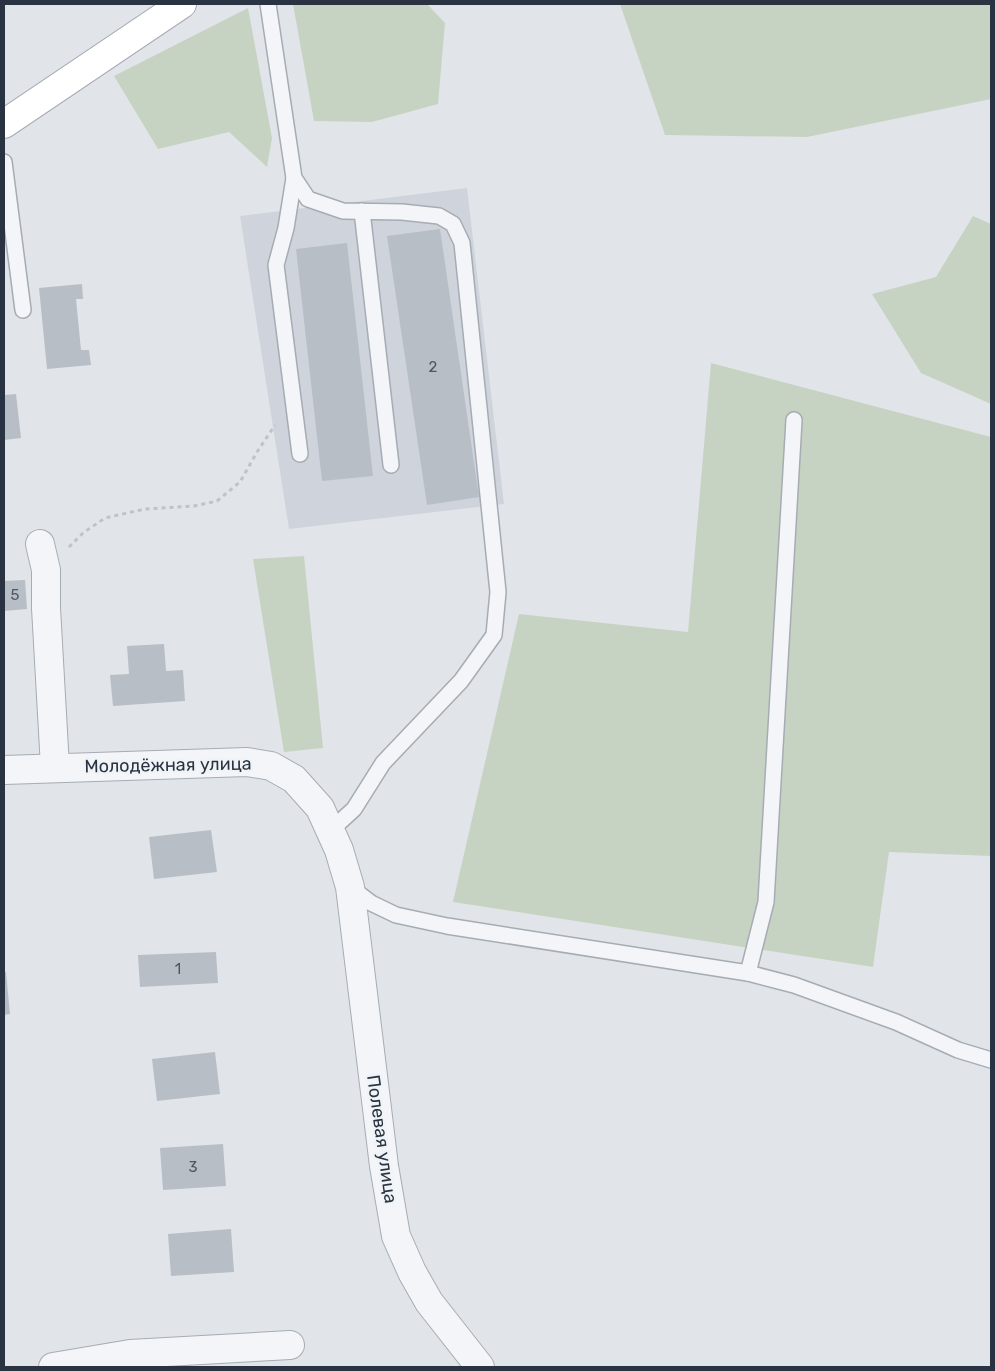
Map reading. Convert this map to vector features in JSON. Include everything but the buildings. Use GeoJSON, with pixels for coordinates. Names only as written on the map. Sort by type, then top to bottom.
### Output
{"type":"FeatureCollection","features":[{"type":"Feature","properties":{"kind":"street"},"geometry":{"type":"LineString","coordinates":[[4,124],[182,4]]}},
{"type":"Feature","properties":{"kind":"street"},"geometry":{"type":"LineString","coordinates":[[44,557],[55,767]]}},
{"type":"Feature","properties":{"kind":"street","name":"Молодёжная улица"},"geometry":{"type":"LineString","coordinates":[[4,770],[247,762],[271,766],[294,779],[320,808],[339,850],[350,887]]}},
{"type":"Feature","properties":{"kind":"street","name":"Полевая улица"},"geometry":{"type":"LineString","coordinates":[[350,887],[384,1166],[396,1236],[412,1272],[429,1302],[480,1367]]}},
{"type":"Feature","properties":{"kind":"street"},"geometry":{"type":"LineString","coordinates":[[53,1367],[130,1354],[290,1345]]}},
{"type":"Feature","properties":{"kind":"lane"},"geometry":{"type":"LineString","coordinates":[[268,4],[294,178],[286,228],[276,265],[300,454]]}},
{"type":"Feature","properties":{"kind":"lane"},"geometry":{"type":"LineString","coordinates":[[4,162],[23,310]]}},
{"type":"Feature","properties":{"kind":"lane"},"geometry":{"type":"LineString","coordinates":[[294,178],[308,199],[343,211],[402,212],[439,216],[453,224],[462,243],[498,592],[494,635],[461,681],[383,763],[354,809],[330,831]]}},
{"type":"Feature","properties":{"kind":"lane"},"geometry":{"type":"LineString","coordinates":[[362,211],[391,465]]}},
{"type":"Feature","properties":{"kind":"lane"},"geometry":{"type":"LineString","coordinates":[[748,973],[766,902],[794,420]]}},
{"type":"Feature","properties":{"kind":"lane"},"geometry":{"type":"LineString","coordinates":[[350,887],[371,902],[396,915],[447,926],[748,973],[794,985],[896,1022],[958,1050],[991,1060]]}},
{"type":"Feature","properties":{"kind":"path"},"geometry":{"type":"LineString","coordinates":[[44,557],[105,518],[145,509],[194,506],[217,501],[240,482],[271,429],[294,408]]}},
{"type":"Feature","properties":{"kind":"shaded area"},"geometry":{"type":"Polygon","coordinates":[[[467,188],[504,504],[289,529],[240,216],[467,188]]]}},
{"type":"Feature","properties":{"kind":"green space"},"geometry":{"type":"Polygon","coordinates":[[[293,4],[427,4],[445,23],[438,104],[372,122],[314,121],[293,4]]]}},
{"type":"Feature","properties":{"kind":"green space"},"geometry":{"type":"Polygon","coordinates":[[[620,4],[991,4],[991,99],[807,137],[665,135],[620,4]]]}},
{"type":"Feature","properties":{"kind":"green space"},"geometry":{"type":"Polygon","coordinates":[[[248,8],[272,138],[267,167],[229,132],[158,149],[114,76],[248,8]]]}},
{"type":"Feature","properties":{"kind":"green space"},"geometry":{"type":"Polygon","coordinates":[[[973,216],[991,224],[991,404],[921,373],[872,294],[936,277],[973,216]]]}},
{"type":"Feature","properties":{"kind":"green space"},"geometry":{"type":"Polygon","coordinates":[[[711,363],[991,437],[991,856],[889,852],[873,967],[453,902],[519,614],[688,632],[711,363]]]}},
{"type":"Feature","properties":{"kind":"green space"},"geometry":{"type":"Polygon","coordinates":[[[304,556],[323,748],[284,752],[253,559],[304,556]]]}}]}
